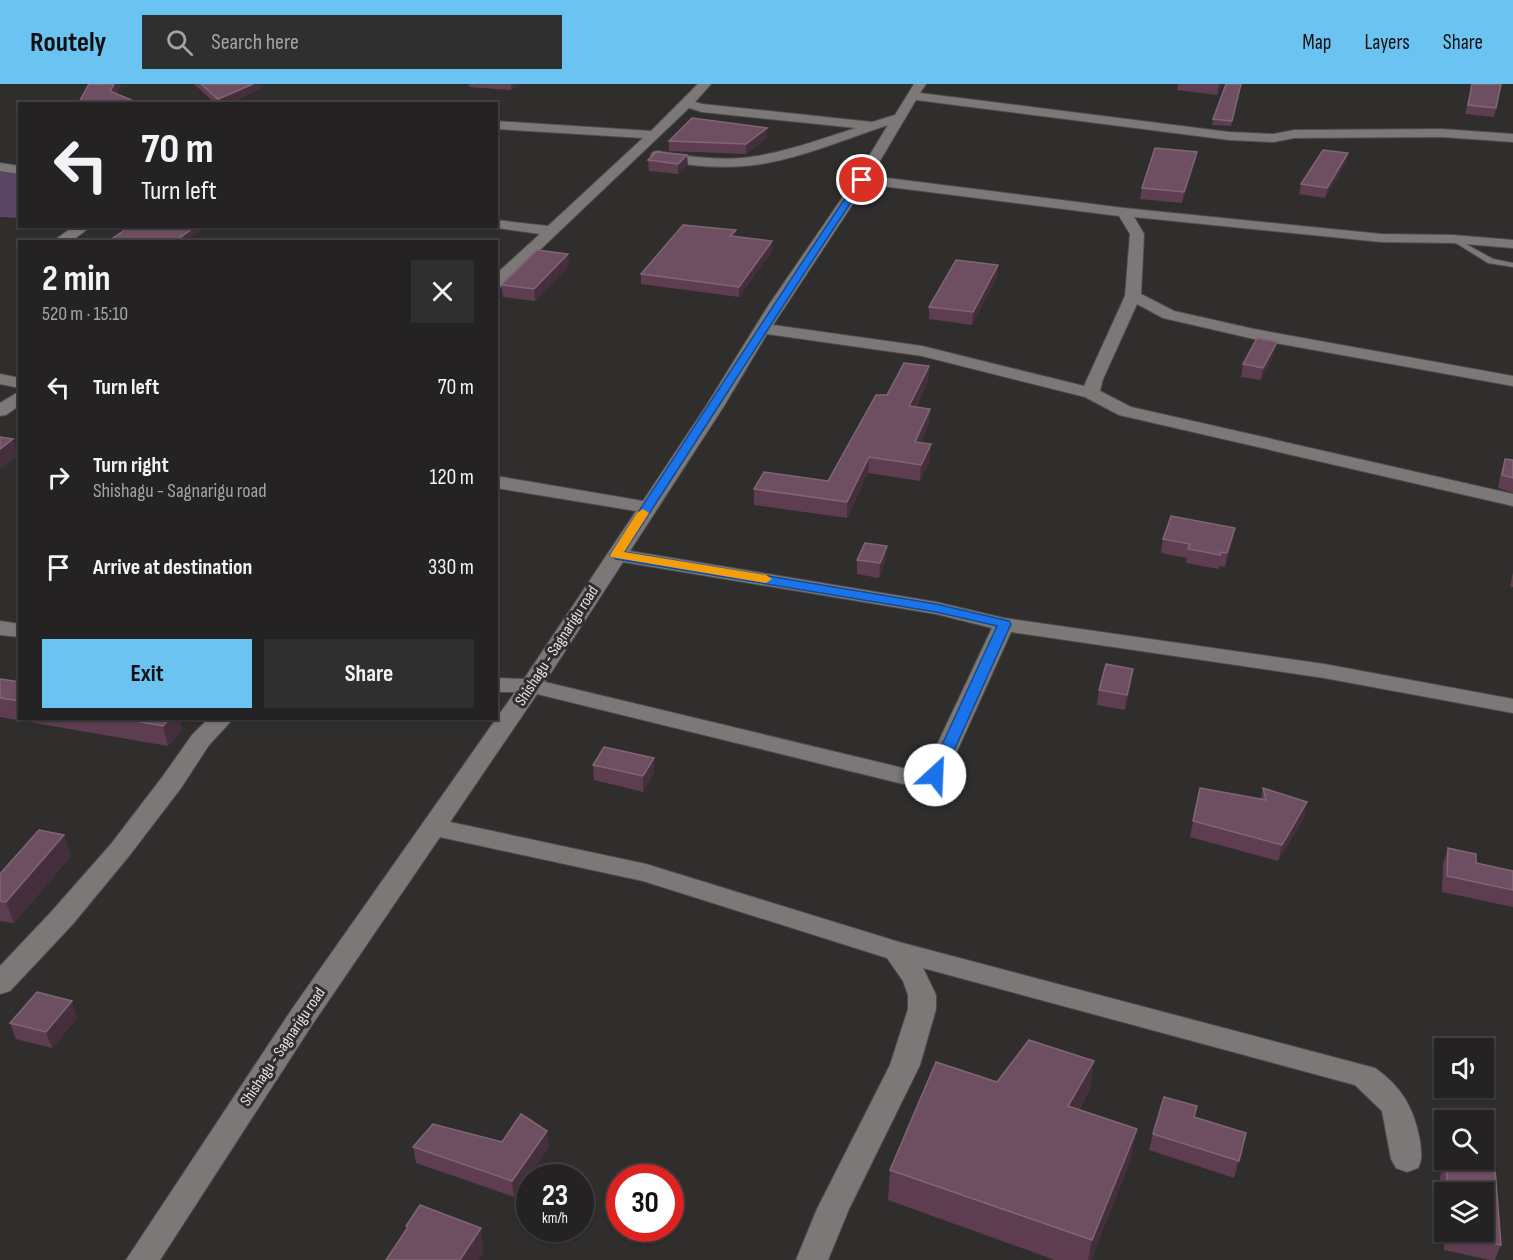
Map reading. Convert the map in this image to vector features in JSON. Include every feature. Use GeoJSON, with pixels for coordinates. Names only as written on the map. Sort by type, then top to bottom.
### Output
{"type":"FeatureCollection","features":[{"type":"Feature","properties":{"kind":"street"},"geometry":{"type":"LineString","coordinates":[[498,281],[687,104],[705,84]]}},
{"type":"Feature","properties":{"kind":"street"},"geometry":{"type":"LineString","coordinates":[[916,90],[1229,136],[1274,138],[1294,134],[1442,133],[1513,138]]}},
{"type":"Feature","properties":{"kind":"street","name":"Shishagu - Sagnarigu road"},"geometry":{"type":"LineString","coordinates":[[142,1260],[302,1017],[531,686],[715,406],[763,328],[862,180],[916,90]]}},
{"type":"Feature","properties":{"kind":"street"},"geometry":{"type":"LineString","coordinates":[[687,104],[702,108],[875,126]]}},
{"type":"Feature","properties":{"kind":"street"},"geometry":{"type":"LineString","coordinates":[[632,156],[660,155],[691,160],[754,161],[790,153],[898,118]]}},
{"type":"Feature","properties":{"kind":"street"},"geometry":{"type":"LineString","coordinates":[[498,125],[653,135]]}},
{"type":"Feature","properties":{"kind":"street"},"geometry":{"type":"LineString","coordinates":[[0,167],[18,170]]}},
{"type":"Feature","properties":{"kind":"street"},"geometry":{"type":"LineString","coordinates":[[862,180],[1124,212],[1381,238],[1453,239],[1513,244]]}},
{"type":"Feature","properties":{"kind":"street"},"geometry":{"type":"LineString","coordinates":[[1091,393],[1094,379],[1133,296],[1137,234],[1124,212]]}},
{"type":"Feature","properties":{"kind":"street"},"geometry":{"type":"LineString","coordinates":[[498,224],[553,231]]}},
{"type":"Feature","properties":{"kind":"street"},"geometry":{"type":"LineString","coordinates":[[60,240],[81,228]]}},
{"type":"Feature","properties":{"kind":"street"},"geometry":{"type":"LineString","coordinates":[[1133,296],[1169,315],[1513,381]]}},
{"type":"Feature","properties":{"kind":"street"},"geometry":{"type":"LineString","coordinates":[[763,328],[922,351],[1091,393],[1125,411],[1513,500]]}},
{"type":"Feature","properties":{"kind":"street"},"geometry":{"type":"LineString","coordinates":[[0,379],[18,383]]}},
{"type":"Feature","properties":{"kind":"street"},"geometry":{"type":"LineString","coordinates":[[0,411],[18,398]]}},
{"type":"Feature","properties":{"kind":"street"},"geometry":{"type":"LineString","coordinates":[[498,482],[647,507]]}},
{"type":"Feature","properties":{"kind":"street"},"geometry":{"type":"LineString","coordinates":[[616,555],[936,608],[1004,624],[1324,671],[1513,706]]}},
{"type":"Feature","properties":{"kind":"street"},"geometry":{"type":"LineString","coordinates":[[498,685],[531,686],[903,776],[935,775],[1004,624]]}},
{"type":"Feature","properties":{"kind":"street"},"geometry":{"type":"LineString","coordinates":[[0,628],[18,631]]}},
{"type":"Feature","properties":{"kind":"street"},"geometry":{"type":"LineString","coordinates":[[0,984],[62,918],[120,850],[172,782],[200,740],[221,720]]}},
{"type":"Feature","properties":{"kind":"street"},"geometry":{"type":"LineString","coordinates":[[434,827],[646,873],[897,951],[1364,1076],[1389,1095],[1397,1106],[1407,1159]]}},
{"type":"Feature","properties":{"kind":"street"},"geometry":{"type":"LineString","coordinates":[[812,1260],[832,1209],[905,1065],[922,1009],[922,995],[916,979],[897,951]]}},
{"type":"Feature","properties":{"kind":"lane"},"geometry":{"type":"LineString","coordinates":[[1453,239],[1491,261],[1513,265]]}},
{"type":"Feature","properties":{"kind":"shaded area"},"geometry":{"type":"Polygon","coordinates":[[[0,171],[18,173],[18,218],[0,217],[0,171]]]}},
{"type":"Feature","properties":{"kind":"building"},"geometry":{"type":"Polygon","coordinates":[[[89,84],[114,84],[110,91],[134,101],[130,102],[79,102],[89,84]]]}},
{"type":"Feature","properties":{"kind":"building"},"geometry":{"type":"Polygon","coordinates":[[[201,84],[253,84],[218,99],[201,84]]]}},
{"type":"Feature","properties":{"kind":"building"},"geometry":{"type":"Polygon","coordinates":[[[1226,84],[1241,84],[1232,121],[1213,119],[1226,84]]]}},
{"type":"Feature","properties":{"kind":"building"},"geometry":{"type":"Polygon","coordinates":[[[1472,84],[1501,84],[1496,108],[1468,105],[1472,84]]]}},
{"type":"Feature","properties":{"kind":"building"},"geometry":{"type":"Polygon","coordinates":[[[692,118],[767,128],[746,144],[669,141],[692,118]]]}},
{"type":"Feature","properties":{"kind":"building"},"geometry":{"type":"Polygon","coordinates":[[[1155,148],[1197,152],[1184,192],[1142,188],[1155,148]]]}},
{"type":"Feature","properties":{"kind":"building"},"geometry":{"type":"Polygon","coordinates":[[[1323,150],[1348,153],[1327,188],[1301,184],[1323,150]]]}},
{"type":"Feature","properties":{"kind":"building"},"geometry":{"type":"Polygon","coordinates":[[[656,152],[687,155],[678,164],[648,160],[656,152]]]}},
{"type":"Feature","properties":{"kind":"building"},"geometry":{"type":"Polygon","coordinates":[[[683,225],[736,230],[730,236],[772,241],[739,287],[641,274],[683,225]]]}},
{"type":"Feature","properties":{"kind":"building"},"geometry":{"type":"Polygon","coordinates":[[[128,228],[193,228],[177,240],[110,240],[128,228]]]}},
{"type":"Feature","properties":{"kind":"building"},"geometry":{"type":"Polygon","coordinates":[[[537,250],[568,254],[534,289],[501,285],[537,250]]]}},
{"type":"Feature","properties":{"kind":"building"},"geometry":{"type":"Polygon","coordinates":[[[956,260],[998,265],[973,312],[929,307],[956,260]]]}},
{"type":"Feature","properties":{"kind":"building"},"geometry":{"type":"Polygon","coordinates":[[[1257,338],[1277,342],[1263,368],[1243,364],[1257,338]]]}},
{"type":"Feature","properties":{"kind":"building"},"geometry":{"type":"Polygon","coordinates":[[[904,363],[929,366],[909,406],[930,409],[915,442],[931,444],[921,465],[869,457],[847,502],[754,489],[764,472],[828,481],[876,395],[887,395],[904,363]]]}},
{"type":"Feature","properties":{"kind":"building"},"geometry":{"type":"Polygon","coordinates":[[[0,437],[13,439],[0,449],[0,437]]]}},
{"type":"Feature","properties":{"kind":"building"},"geometry":{"type":"Polygon","coordinates":[[[1505,459],[1513,460],[1513,478],[1502,475],[1505,459]]]}},
{"type":"Feature","properties":{"kind":"building"},"geometry":{"type":"Polygon","coordinates":[[[1171,516],[1235,528],[1227,553],[1221,552],[1220,555],[1188,549],[1190,544],[1163,539],[1171,516]]]}},
{"type":"Feature","properties":{"kind":"building"},"geometry":{"type":"Polygon","coordinates":[[[865,543],[887,546],[880,563],[857,560],[865,543]]]}},
{"type":"Feature","properties":{"kind":"building"},"geometry":{"type":"Polygon","coordinates":[[[1106,664],[1133,669],[1127,695],[1099,690],[1106,664]]]}},
{"type":"Feature","properties":{"kind":"building"},"geometry":{"type":"Polygon","coordinates":[[[0,679],[18,682],[18,701],[0,698],[0,679]]]}},
{"type":"Feature","properties":{"kind":"building"},"geometry":{"type":"Polygon","coordinates":[[[130,720],[168,720],[163,726],[130,720]]]}},
{"type":"Feature","properties":{"kind":"building"},"geometry":{"type":"Polygon","coordinates":[[[604,747],[654,758],[643,776],[593,765],[604,747]]]}},
{"type":"Feature","properties":{"kind":"building"},"geometry":{"type":"Polygon","coordinates":[[[1200,788],[1266,800],[1263,788],[1307,802],[1282,845],[1193,821],[1200,788]]]}},
{"type":"Feature","properties":{"kind":"building"},"geometry":{"type":"Polygon","coordinates":[[[39,830],[64,835],[6,902],[0,901],[0,874],[39,830]]]}},
{"type":"Feature","properties":{"kind":"building"},"geometry":{"type":"Polygon","coordinates":[[[1448,848],[1476,854],[1476,863],[1513,871],[1513,890],[1447,876],[1448,848]]]}},
{"type":"Feature","properties":{"kind":"building"},"geometry":{"type":"Polygon","coordinates":[[[37,992],[72,1001],[46,1032],[10,1023],[37,992]]]}},
{"type":"Feature","properties":{"kind":"building"},"geometry":{"type":"Polygon","coordinates":[[[1029,1040],[1094,1061],[1068,1106],[1137,1129],[1092,1240],[890,1170],[936,1062],[997,1082],[1029,1040]]]}},
{"type":"Feature","properties":{"kind":"building"},"geometry":{"type":"Polygon","coordinates":[[[1164,1097],[1197,1106],[1194,1117],[1246,1133],[1239,1161],[1153,1134],[1164,1097]]]}},
{"type":"Feature","properties":{"kind":"building"},"geometry":{"type":"Polygon","coordinates":[[[521,1114],[547,1131],[524,1164],[516,1164],[516,1175],[512,1181],[413,1147],[433,1124],[502,1142],[521,1114]]]}},
{"type":"Feature","properties":{"kind":"building"},"geometry":{"type":"Polygon","coordinates":[[[1495,1169],[1501,1245],[1487,1242],[1494,1242],[1494,1182],[1447,1182],[1447,1170],[1495,1169]]]}},
{"type":"Feature","properties":{"kind":"building"},"geometry":{"type":"Polygon","coordinates":[[[420,1205],[481,1228],[460,1260],[386,1260],[420,1205]]]}},
{"type":"Feature","properties":{"kind":"slow traffic"},"geometry":{"type":"LineString","coordinates":[[643,513],[616,555],[766,579]]}},
{"type":"Feature","properties":{"kind":"route"},"geometry":{"type":"LineString","coordinates":[[862,180],[776,306],[715,406],[616,555],[936,608],[1004,624],[935,775]]}}]}
